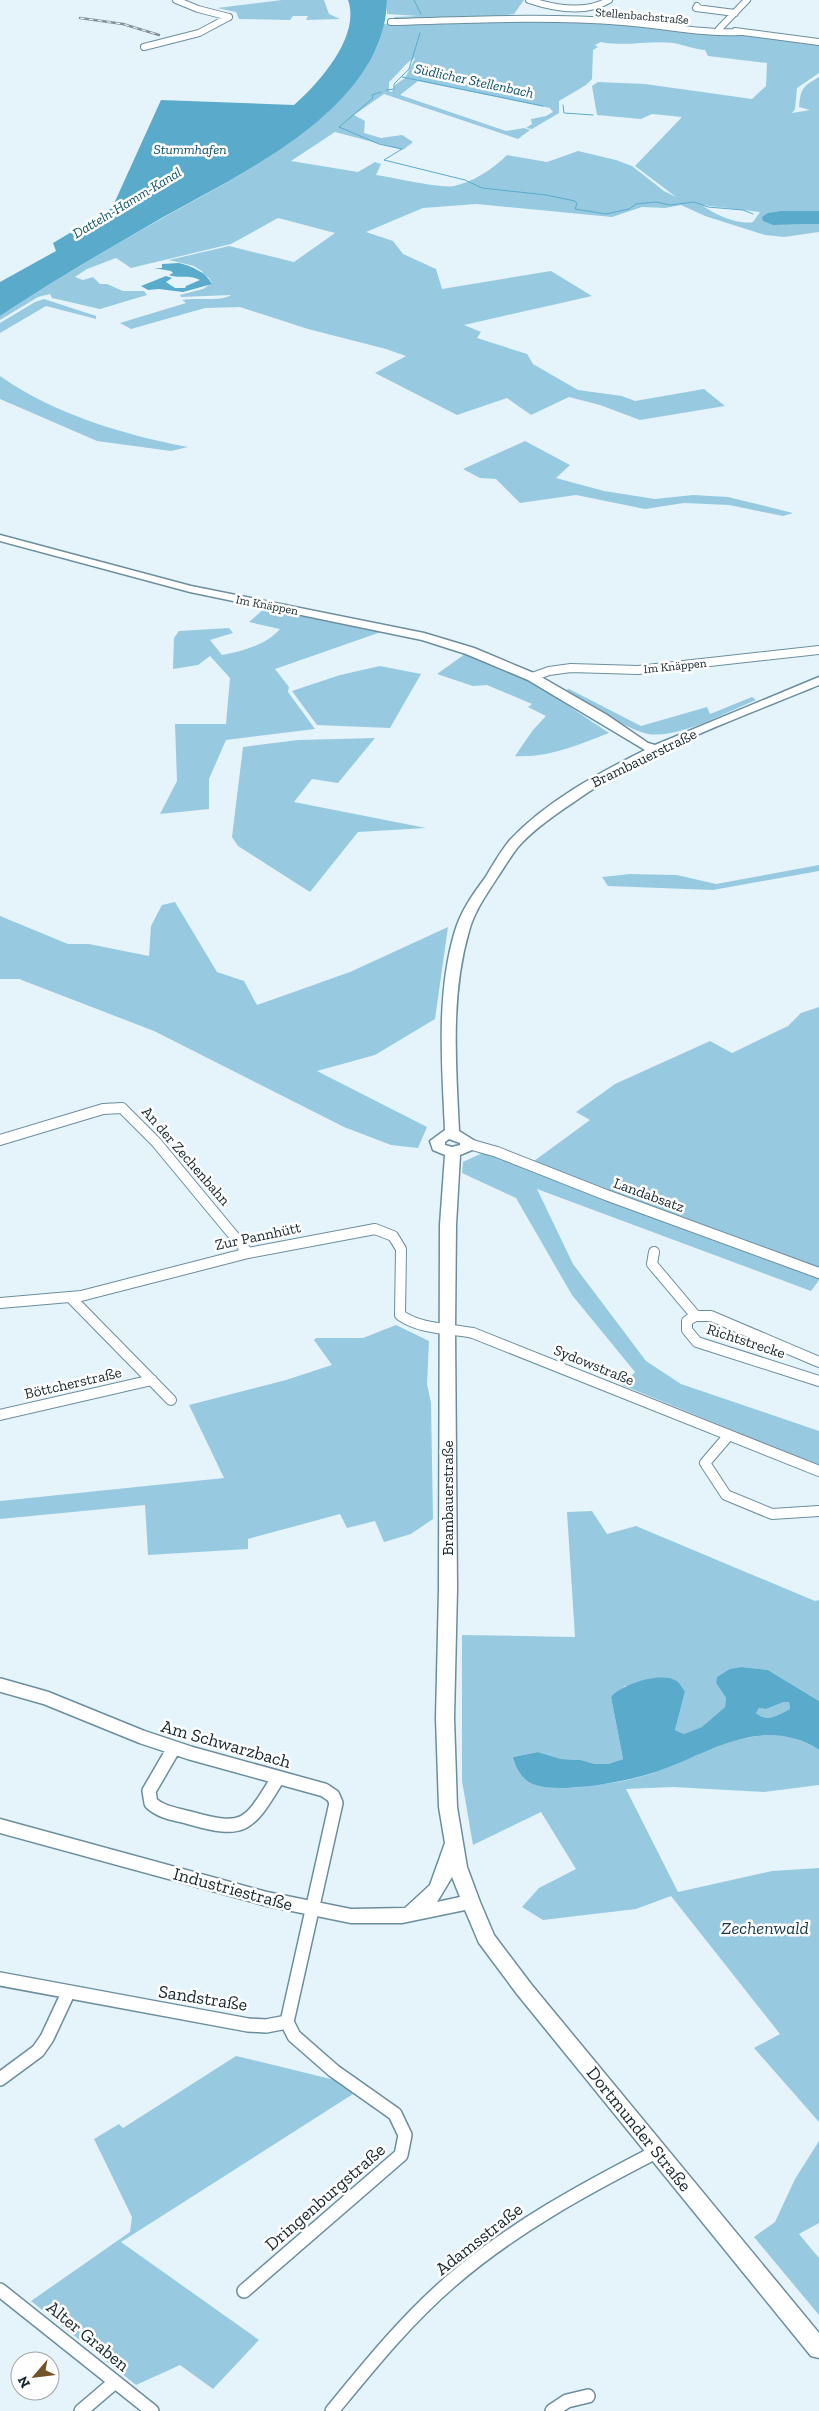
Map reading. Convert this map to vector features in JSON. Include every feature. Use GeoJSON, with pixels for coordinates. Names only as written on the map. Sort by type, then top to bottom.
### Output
{"type":"FeatureCollection","features":[{"type":"Feature","properties":{"kind":"main road","name":"Im Knäppen"},"geometry":{"type":"LineString","coordinates":[[0,538],[190,589],[424,637],[470,651],[532,677],[603,718],[644,746],[658,749]]}},
{"type":"Feature","properties":{"kind":"main road","name":"Brambauerstraße"},"geometry":{"type":"LineString","coordinates":[[452,1134],[450,1020],[455,958],[462,929],[479,896],[516,842],[575,794],[616,769],[686,736],[819,681]]}},
{"type":"Feature","properties":{"kind":"main road"},"geometry":{"type":"LineString","coordinates":[[603,718],[653,742],[658,749]]}},
{"type":"Feature","properties":{"kind":"main road"},"geometry":{"type":"LineString","coordinates":[[644,737],[686,736]]}},
{"type":"Feature","properties":{"kind":"main road"},"geometry":{"type":"LineString","coordinates":[[452,1134],[464,1136],[468,1144],[463,1150],[453,1152],[444,1151],[437,1144],[439,1138],[452,1134]]}},
{"type":"Feature","properties":{"kind":"main road","name":"Brambauerstraße"},"geometry":{"type":"LineString","coordinates":[[453,1152],[448,1225],[448,1589],[445,1742],[448,1807],[453,1843],[458,1867],[471,1902]]}},
{"type":"Feature","properties":{"kind":"main road","name":"Industriestraße"},"geometry":{"type":"LineString","coordinates":[[0,1826],[312,1909],[351,1916],[402,1916],[471,1902]]}},
{"type":"Feature","properties":{"kind":"main road","name":"Brambauerstraße"},"geometry":{"type":"LineString","coordinates":[[402,1916],[429,1900],[438,1890],[453,1843]]}},
{"type":"Feature","properties":{"kind":"main road","name":"Dortmunder Straße"},"geometry":{"type":"LineString","coordinates":[[471,1902],[486,1938],[524,1989],[819,2349]]}},
{"type":"Feature","properties":{"kind":"street"},"geometry":{"type":"LineString","coordinates":[[144,47],[199,33],[229,17],[198,9],[176,0]]}},
{"type":"Feature","properties":{"kind":"street"},"geometry":{"type":"LineString","coordinates":[[529,0],[548,6],[572,8],[595,6],[609,0]]}},
{"type":"Feature","properties":{"kind":"street","name":"Stellenbachstraße"},"geometry":{"type":"LineString","coordinates":[[747,0],[719,29],[816,42]]}},
{"type":"Feature","properties":{"kind":"street","name":"Stellenbachstraße"},"geometry":{"type":"LineString","coordinates":[[697,6],[696,8],[735,13]]}},
{"type":"Feature","properties":{"kind":"street","name":"Stellenbachstraße"},"geometry":{"type":"LineString","coordinates":[[391,22],[517,18],[624,22],[721,33],[741,32]]}},
{"type":"Feature","properties":{"kind":"street"},"geometry":{"type":"LineString","coordinates":[[816,42],[819,36]]}},
{"type":"Feature","properties":{"kind":"street","name":"Im Knäppen"},"geometry":{"type":"LineString","coordinates":[[532,677],[549,671],[571,668],[638,670],[819,650]]}},
{"type":"Feature","properties":{"kind":"street","name":"An der Zechenbahn"},"geometry":{"type":"LineString","coordinates":[[0,1140],[103,1109],[122,1108],[150,1136],[248,1253]]}},
{"type":"Feature","properties":{"kind":"street","name":"Landabsatz"},"geometry":{"type":"LineString","coordinates":[[468,1144],[497,1152],[606,1195],[819,1273]]}},
{"type":"Feature","properties":{"kind":"street","name":"Zur Pannhütt"},"geometry":{"type":"LineString","coordinates":[[0,1303],[70,1297],[248,1253],[376,1228],[393,1236],[401,1249],[400,1315],[411,1324],[447,1330]]}},
{"type":"Feature","properties":{"kind":"street","name":"Richtstrecke"},"geometry":{"type":"LineString","coordinates":[[654,1252],[652,1264],[694,1315]]}},
{"type":"Feature","properties":{"kind":"street","name":"Böttcherstraße"},"geometry":{"type":"LineString","coordinates":[[70,1297],[171,1400]]}},
{"type":"Feature","properties":{"kind":"street","name":"Richtstrecke"},"geometry":{"type":"LineString","coordinates":[[819,1362],[711,1316],[694,1315],[687,1321],[685,1328],[688,1334],[698,1342],[819,1381]]}},
{"type":"Feature","properties":{"kind":"street","name":"Sydowstraße"},"geometry":{"type":"LineString","coordinates":[[447,1330],[473,1333],[819,1471]]}},
{"type":"Feature","properties":{"kind":"street","name":"Böttcherstraße"},"geometry":{"type":"LineString","coordinates":[[0,1415],[152,1380]]}},
{"type":"Feature","properties":{"kind":"street"},"geometry":{"type":"LineString","coordinates":[[729,1435],[705,1463],[726,1495],[772,1514],[819,1511]]}},
{"type":"Feature","properties":{"kind":"street","name":"Am Schwarzbach"},"geometry":{"type":"LineString","coordinates":[[0,1685],[38,1694],[118,1728],[174,1748],[278,1778],[313,1786],[328,1792],[335,1798],[312,1909]]}},
{"type":"Feature","properties":{"kind":"street"},"geometry":{"type":"LineString","coordinates":[[174,1748],[151,1787],[150,1800],[154,1806],[162,1810],[203,1822],[225,1827],[246,1822],[256,1815],[278,1778]]}},
{"type":"Feature","properties":{"kind":"street"},"geometry":{"type":"LineString","coordinates":[[287,2022],[312,1909]]}},
{"type":"Feature","properties":{"kind":"street","name":"Sandstraße"},"geometry":{"type":"LineString","coordinates":[[0,1979],[248,2025],[266,2026],[287,2022]]}},
{"type":"Feature","properties":{"kind":"street"},"geometry":{"type":"LineString","coordinates":[[0,2079],[38,2051],[47,2038],[68,1992]]}},
{"type":"Feature","properties":{"kind":"street","name":"Dringenburgstraße"},"geometry":{"type":"LineString","coordinates":[[244,2291],[401,2155],[405,2135],[395,2114],[334,2071],[294,2036],[287,2022]]}},
{"type":"Feature","properties":{"kind":"street","name":"Adamsstraße"},"geometry":{"type":"LineString","coordinates":[[332,2411],[412,2320],[467,2268],[540,2216],[593,2184],[656,2152]]}},
{"type":"Feature","properties":{"kind":"street","name":"Alter Graben"},"geometry":{"type":"LineString","coordinates":[[0,2290],[152,2411]]}},
{"type":"Feature","properties":{"kind":"street"},"geometry":{"type":"LineString","coordinates":[[81,2411],[115,2382]]}},
{"type":"Feature","properties":{"kind":"street"},"geometry":{"type":"LineString","coordinates":[[552,2411],[567,2401],[588,2396]]}},
{"type":"Feature","properties":{"kind":"green space"},"geometry":{"type":"Polygon","coordinates":[[[282,0],[324,0],[329,14],[340,19],[306,20],[308,16],[293,16],[290,20],[239,19],[236,12],[217,8],[282,0]]]}},
{"type":"Feature","properties":{"kind":"green space"},"geometry":{"type":"Polygon","coordinates":[[[387,0],[524,0],[514,14],[499,16],[530,19],[532,15],[604,20],[819,44],[819,73],[797,88],[795,109],[792,113],[810,110],[799,107],[801,96],[803,89],[819,77],[819,212],[768,213],[773,225],[819,224],[819,232],[784,237],[765,235],[705,216],[681,205],[665,208],[642,207],[612,217],[476,204],[423,208],[366,232],[393,241],[403,254],[436,269],[442,289],[551,271],[592,296],[464,325],[481,332],[477,338],[527,354],[533,364],[578,390],[622,396],[635,401],[704,389],[725,406],[640,420],[600,405],[569,397],[531,415],[507,398],[457,415],[375,373],[406,356],[308,329],[240,307],[205,308],[131,329],[120,323],[186,303],[182,300],[215,299],[231,295],[181,297],[180,295],[203,289],[212,283],[203,272],[194,266],[169,260],[229,246],[294,262],[335,233],[278,218],[231,244],[131,268],[116,258],[87,269],[75,277],[83,280],[93,277],[100,284],[107,284],[123,291],[144,291],[147,295],[100,309],[52,298],[50,294],[38,297],[0,320],[0,316],[76,268],[254,166],[290,143],[323,117],[351,89],[372,58],[384,24],[395,23],[391,20],[395,17],[418,16],[387,14],[387,0]],[[601,42],[595,45],[598,47],[593,50],[592,79],[586,85],[559,101],[559,113],[532,129],[526,128],[532,124],[531,119],[546,116],[553,112],[550,108],[418,81],[400,95],[506,131],[524,128],[530,130],[518,139],[384,94],[354,115],[365,121],[364,133],[381,138],[402,135],[413,142],[403,150],[335,132],[291,161],[358,172],[375,162],[381,164],[376,175],[428,184],[454,186],[489,170],[507,155],[547,162],[578,151],[632,166],[664,191],[676,197],[635,166],[682,117],[652,114],[641,119],[597,115],[592,86],[598,82],[645,84],[752,99],[766,86],[767,63],[708,56],[705,50],[673,43],[619,44],[601,42]],[[415,58],[408,62],[389,82],[389,91],[392,92],[395,85],[405,78],[415,58]],[[702,205],[726,218],[740,222],[753,222],[760,212],[702,205]]]}},
{"type":"Feature","properties":{"kind":"green space"},"geometry":{"type":"Polygon","coordinates":[[[44,299],[96,316],[96,319],[46,306],[0,333],[0,323],[35,302],[44,299]]]}},
{"type":"Feature","properties":{"kind":"green space"},"geometry":{"type":"Polygon","coordinates":[[[0,376],[66,412],[139,436],[188,447],[171,451],[97,441],[0,399],[0,376]]]}},
{"type":"Feature","properties":{"kind":"green space"},"geometry":{"type":"Polygon","coordinates":[[[525,441],[570,465],[556,478],[604,491],[655,499],[693,495],[728,497],[793,513],[783,516],[729,505],[684,503],[645,509],[576,495],[520,503],[496,479],[480,478],[463,469],[525,441]]]}},
{"type":"Feature","properties":{"kind":"green space"},"geometry":{"type":"Polygon","coordinates":[[[265,608],[381,632],[275,669],[289,687],[288,692],[315,729],[226,740],[209,779],[209,809],[160,814],[177,781],[175,724],[226,724],[230,678],[210,656],[198,665],[173,669],[174,638],[179,631],[229,628],[233,633],[210,640],[222,655],[246,649],[268,639],[280,629],[249,622],[265,608]]]}},
{"type":"Feature","properties":{"kind":"green space"},"geometry":{"type":"Polygon","coordinates":[[[465,654],[501,667],[540,687],[609,733],[552,753],[515,756],[533,730],[546,716],[528,707],[532,704],[487,685],[473,686],[437,674],[465,654]]]}},
{"type":"Feature","properties":{"kind":"green space"},"geometry":{"type":"Polygon","coordinates":[[[380,666],[421,674],[390,728],[317,725],[292,691],[340,675],[380,666]]]}},
{"type":"Feature","properties":{"kind":"green space"},"geometry":{"type":"Polygon","coordinates":[[[569,689],[641,726],[707,707],[710,714],[752,697],[756,700],[701,724],[656,735],[644,733],[625,725],[566,690],[569,689]]]}},
{"type":"Feature","properties":{"kind":"green space"},"geometry":{"type":"Polygon","coordinates":[[[375,738],[338,783],[312,779],[294,802],[426,828],[358,832],[310,892],[238,846],[232,837],[243,747],[298,740],[375,738]]]}},
{"type":"Feature","properties":{"kind":"green space"},"geometry":{"type":"Polygon","coordinates":[[[819,865],[819,871],[713,890],[608,886],[602,877],[630,874],[677,875],[716,884],[819,865]]]}},
{"type":"Feature","properties":{"kind":"green space"},"geometry":{"type":"Polygon","coordinates":[[[175,902],[217,972],[244,981],[257,1005],[350,972],[448,927],[435,1019],[375,1055],[317,1071],[427,1127],[418,1148],[391,1145],[344,1127],[154,1031],[19,979],[0,979],[0,916],[68,944],[89,944],[149,956],[151,926],[162,905],[175,902]]]}},
{"type":"Feature","properties":{"kind":"green space"},"geometry":{"type":"Polygon","coordinates":[[[819,1007],[819,1280],[811,1291],[537,1189],[573,1264],[646,1361],[681,1384],[819,1431],[819,1465],[622,1385],[635,1372],[572,1295],[516,1198],[462,1173],[463,1162],[495,1147],[534,1161],[590,1120],[576,1112],[615,1084],[710,1041],[732,1053],[788,1026],[801,1013],[819,1007]]]}},
{"type":"Feature","properties":{"kind":"green space"},"geometry":{"type":"Polygon","coordinates":[[[396,1325],[429,1341],[427,1384],[431,1403],[433,1519],[411,1534],[384,1542],[375,1521],[347,1528],[340,1514],[248,1539],[248,1549],[148,1555],[145,1505],[0,1519],[0,1501],[224,1478],[189,1405],[286,1380],[332,1365],[314,1340],[316,1338],[363,1338],[396,1325]]]}},
{"type":"Feature","properties":{"kind":"green space","name":"Zechenwald"},"geometry":{"type":"Polygon","coordinates":[[[592,1511],[607,1534],[636,1526],[815,1601],[819,1600],[819,1701],[768,1670],[742,1667],[717,1677],[716,1683],[726,1698],[725,1707],[703,1727],[684,1734],[675,1730],[685,1692],[625,1686],[611,1697],[623,1759],[608,1764],[595,1764],[581,1760],[561,1759],[538,1752],[513,1757],[556,1782],[573,1788],[611,1783],[656,1772],[721,1745],[760,1736],[780,1736],[800,1740],[819,1750],[819,1785],[764,1792],[673,1787],[626,1789],[678,1892],[772,1871],[819,1868],[819,2122],[754,2048],[780,2034],[671,1896],[636,1909],[543,1920],[522,1907],[539,1888],[576,1869],[541,1812],[473,1845],[462,1781],[462,1635],[575,1637],[567,1512],[592,1511]]]}},
{"type":"Feature","properties":{"kind":"green space"},"geometry":{"type":"Polygon","coordinates":[[[789,1702],[790,1709],[777,1716],[768,1718],[756,1713],[759,1708],[766,1709],[789,1702]]]}},
{"type":"Feature","properties":{"kind":"green space"},"geometry":{"type":"Polygon","coordinates":[[[236,2056],[335,2080],[353,2094],[121,2242],[259,2340],[213,2389],[180,2365],[136,2385],[31,2301],[130,2232],[132,2217],[94,2139],[119,2124],[123,2128],[236,2056]]]}},
{"type":"Feature","properties":{"kind":"green space"},"geometry":{"type":"Polygon","coordinates":[[[819,2141],[819,2223],[799,2234],[819,2258],[819,2315],[754,2237],[775,2222],[795,2179],[819,2141]]]}},
{"type":"Feature","properties":{"kind":"water","name":"Stummhafen"},"geometry":{"type":"Polygon","coordinates":[[[348,0],[387,0],[380,40],[361,75],[334,107],[300,136],[263,161],[95,257],[0,316],[0,282],[56,251],[53,243],[112,208],[161,100],[294,105],[326,72],[343,43],[349,28],[348,0]]]}},
{"type":"Feature","properties":{"kind":"water"},"geometry":{"type":"Polygon","coordinates":[[[819,211],[819,224],[773,225],[763,221],[762,217],[768,213],[819,211]]]}},
{"type":"Feature","properties":{"kind":"water"},"geometry":{"type":"Polygon","coordinates":[[[179,263],[202,273],[212,284],[183,292],[159,289],[148,290],[141,286],[166,276],[172,278],[166,282],[175,288],[185,288],[200,280],[192,277],[169,275],[173,273],[171,271],[154,268],[162,268],[162,264],[179,263]]]}},
{"type":"Feature","properties":{"kind":"water"},"geometry":{"type":"Polygon","coordinates":[[[742,1667],[768,1670],[819,1701],[819,1750],[811,1745],[786,1737],[768,1735],[750,1737],[717,1747],[675,1765],[635,1778],[596,1785],[557,1788],[529,1782],[515,1764],[513,1757],[538,1752],[561,1759],[581,1760],[595,1764],[608,1764],[623,1759],[611,1697],[624,1687],[653,1678],[663,1677],[672,1679],[678,1682],[685,1692],[675,1730],[684,1734],[702,1727],[725,1707],[726,1698],[716,1683],[717,1677],[730,1669],[742,1667]],[[789,1702],[766,1709],[759,1708],[756,1713],[768,1718],[773,1717],[790,1709],[789,1702]]]}},
{"type":"Feature","properties":{"kind":"waterway"},"geometry":{"type":"LineString","coordinates":[[414,0],[421,14]]}},
{"type":"Feature","properties":{"kind":"waterway"},"geometry":{"type":"LineString","coordinates":[[386,90],[394,89],[394,84],[409,69],[420,33]]}},
{"type":"Feature","properties":{"kind":"waterway","name":"Südlicher Stellenbach"},"geometry":{"type":"LineString","coordinates":[[402,77],[543,106]]}},
{"type":"Feature","properties":{"kind":"waterway"},"geometry":{"type":"LineString","coordinates":[[381,92],[372,95],[373,98],[339,127],[379,144],[402,149],[384,160],[465,180],[482,188],[546,195],[575,201],[577,204],[575,209],[606,214],[629,209],[636,204],[656,202],[670,205],[694,202],[708,207],[743,210],[753,214]]}},
{"type":"Feature","properties":{"kind":"waterway","name":"Südlicher Stellenbach"},"geometry":{"type":"LineString","coordinates":[[563,105],[564,113],[593,115]]}},
{"type":"Feature","properties":{"kind":"railway"},"geometry":{"type":"LineString","coordinates":[[80,18],[123,24],[159,35]]}},
{"type":"Feature","properties":{"kind":"water label","name":"Datteln-Hamm-Kanal"},"geometry":{"type":"Point","coordinates":[127,203]}}]}
